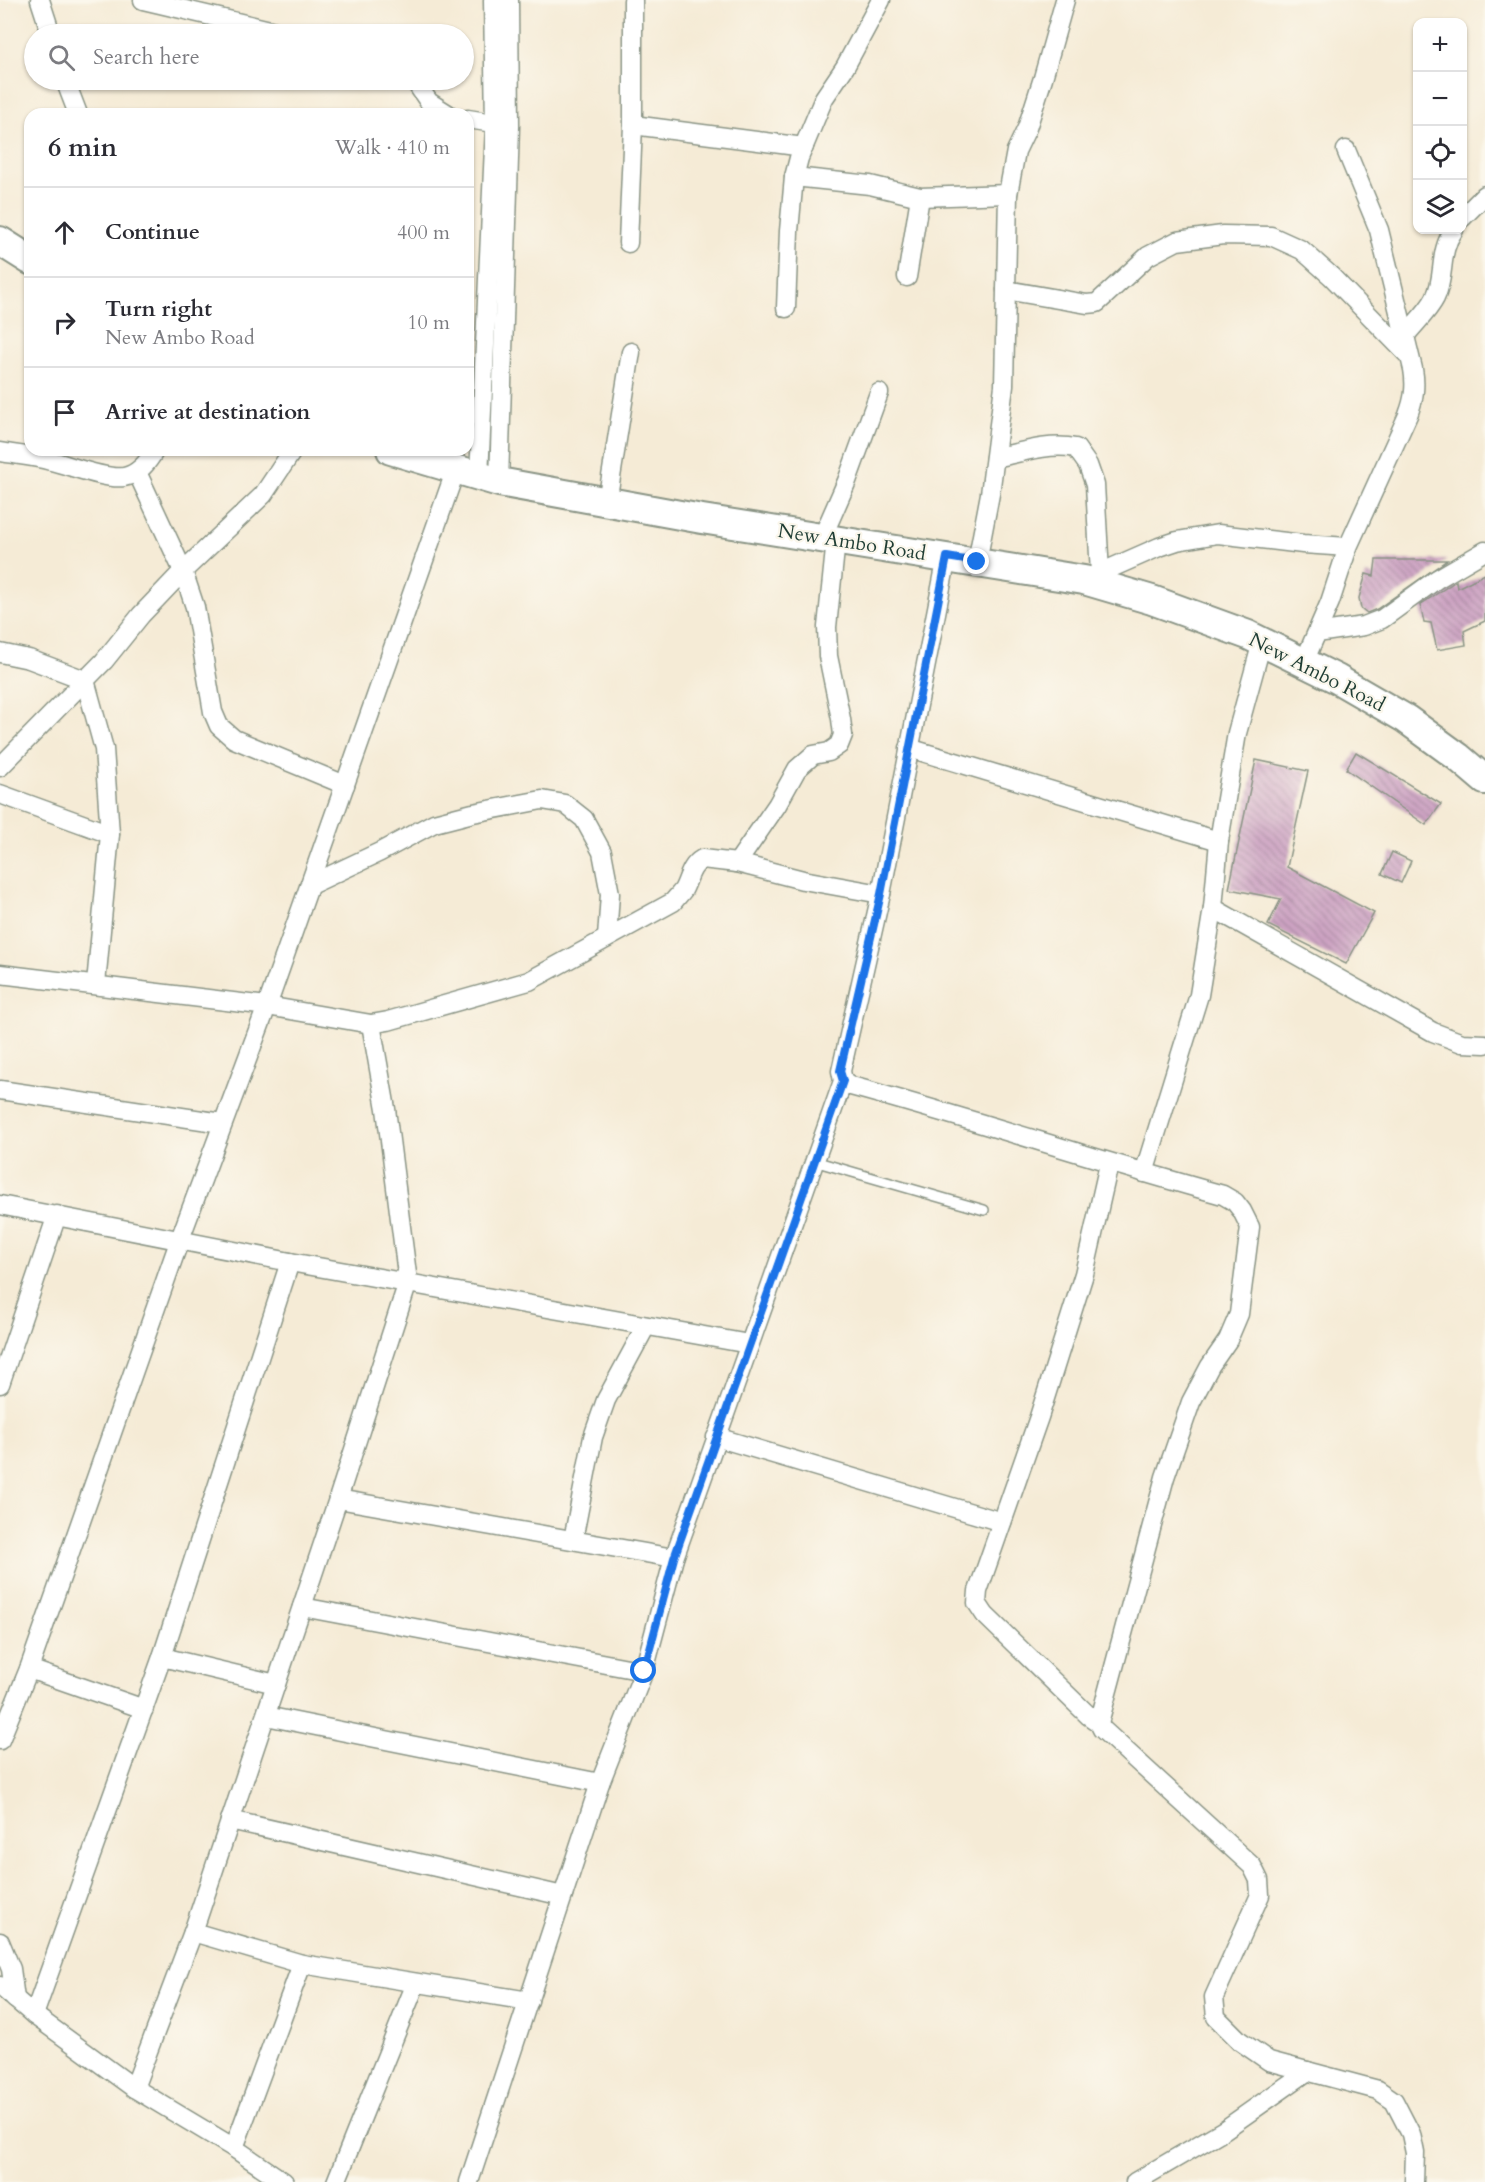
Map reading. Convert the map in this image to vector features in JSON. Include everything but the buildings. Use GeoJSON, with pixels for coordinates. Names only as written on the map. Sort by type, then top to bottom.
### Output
{"type":"FeatureCollection","features":[{"type":"Feature","properties":{"kind":"main road"},"geometry":{"type":"LineString","coordinates":[[0,241],[24,256]]}},
{"type":"Feature","properties":{"kind":"main road","name":"New Ambo Road"},"geometry":{"type":"LineString","coordinates":[[411,456],[478,476],[607,502],[977,562],[1092,577],[1262,642],[1337,679],[1406,719],[1485,780]]}},
{"type":"Feature","properties":{"kind":"street"},"geometry":{"type":"LineString","coordinates":[[40,0],[48,24]]}},
{"type":"Feature","properties":{"kind":"street"},"geometry":{"type":"LineString","coordinates":[[143,0],[245,24]]}},
{"type":"Feature","properties":{"kind":"street"},"geometry":{"type":"LineString","coordinates":[[493,0],[503,125]]}},
{"type":"Feature","properties":{"kind":"street"},"geometry":{"type":"LineString","coordinates":[[0,1740],[29,1668],[180,1239],[267,1006],[345,784],[478,476],[503,125],[509,0]]}},
{"type":"Feature","properties":{"kind":"street"},"geometry":{"type":"LineString","coordinates":[[628,243],[633,125],[633,0]]}},
{"type":"Feature","properties":{"kind":"street"},"geometry":{"type":"LineString","coordinates":[[786,308],[789,231],[794,177],[799,158],[824,98],[845,67],[880,0]]}},
{"type":"Feature","properties":{"kind":"street"},"geometry":{"type":"LineString","coordinates":[[977,562],[995,458],[1004,386],[1008,194],[1016,151],[1027,128],[1040,88],[1065,0]]}},
{"type":"Feature","properties":{"kind":"street"},"geometry":{"type":"LineString","coordinates":[[68,90],[76,108]]}},
{"type":"Feature","properties":{"kind":"street"},"geometry":{"type":"LineString","coordinates":[[419,90],[429,108]]}},
{"type":"Feature","properties":{"kind":"street"},"geometry":{"type":"LineString","coordinates":[[474,120],[503,125]]}},
{"type":"Feature","properties":{"kind":"street"},"geometry":{"type":"LineString","coordinates":[[633,125],[804,147]]}},
{"type":"Feature","properties":{"kind":"street"},"geometry":{"type":"LineString","coordinates":[[1304,662],[1348,547],[1414,399],[1415,382],[1410,357],[1379,230],[1346,150]]}},
{"type":"Feature","properties":{"kind":"street"},"geometry":{"type":"LineString","coordinates":[[794,177],[870,185],[920,197],[1008,194]]}},
{"type":"Feature","properties":{"kind":"street"},"geometry":{"type":"LineString","coordinates":[[1467,213],[1485,195]]}},
{"type":"Feature","properties":{"kind":"street"},"geometry":{"type":"LineString","coordinates":[[907,277],[920,197]]}},
{"type":"Feature","properties":{"kind":"street"},"geometry":{"type":"LineString","coordinates":[[1405,336],[1434,299],[1440,279],[1442,258],[1451,234]]}},
{"type":"Feature","properties":{"kind":"street"},"geometry":{"type":"LineString","coordinates":[[1006,290],[1087,304],[1097,303],[1148,256],[1177,241],[1223,235],[1271,236],[1302,250],[1410,357]]}},
{"type":"Feature","properties":{"kind":"street"},"geometry":{"type":"LineString","coordinates":[[607,502],[631,352]]}},
{"type":"Feature","properties":{"kind":"street"},"geometry":{"type":"LineString","coordinates":[[737,863],[777,805],[797,769],[813,755],[829,753],[839,746],[843,735],[842,719],[828,656],[829,539],[879,393]]}},
{"type":"Feature","properties":{"kind":"street"},"geometry":{"type":"LineString","coordinates":[[995,458],[1037,448],[1062,446],[1076,448],[1088,465],[1095,485],[1092,577],[1159,547],[1177,541],[1218,534],[1348,547]]}},
{"type":"Feature","properties":{"kind":"street"},"geometry":{"type":"LineString","coordinates":[[0,452],[24,456]]}},
{"type":"Feature","properties":{"kind":"street"},"geometry":{"type":"LineString","coordinates":[[24,456],[123,477],[137,472],[151,456]]}},
{"type":"Feature","properties":{"kind":"street"},"geometry":{"type":"LineString","coordinates":[[0,767],[104,661],[141,615],[183,571],[263,495],[289,456]]}},
{"type":"Feature","properties":{"kind":"street"},"geometry":{"type":"LineString","coordinates":[[137,472],[183,571],[195,607],[213,712],[219,726],[234,739],[345,784]]}},
{"type":"Feature","properties":{"kind":"street"},"geometry":{"type":"LineString","coordinates":[[1317,633],[1364,626],[1382,620],[1437,579],[1485,551]]}},
{"type":"Feature","properties":{"kind":"street"},"geometry":{"type":"LineString","coordinates":[[469,2182],[600,1783],[644,1671],[674,1558],[843,1081],[840,1071],[881,894],[947,557]]}},
{"type":"Feature","properties":{"kind":"street"},"geometry":{"type":"LineString","coordinates":[[1144,1173],[1199,995],[1213,908],[1219,841],[1237,733],[1262,642]]}},
{"type":"Feature","properties":{"kind":"street"},"geometry":{"type":"LineString","coordinates":[[0,653],[29,659],[85,680]]}},
{"type":"Feature","properties":{"kind":"street"},"geometry":{"type":"LineString","coordinates":[[85,680],[104,749],[110,834],[96,984]]}},
{"type":"Feature","properties":{"kind":"street"},"geometry":{"type":"LineString","coordinates":[[909,748],[1219,841]]}},
{"type":"Feature","properties":{"kind":"street"},"geometry":{"type":"LineString","coordinates":[[0,794],[110,834]]}},
{"type":"Feature","properties":{"kind":"street"},"geometry":{"type":"LineString","coordinates":[[310,885],[434,823],[472,813],[542,800],[565,804],[584,819],[602,852],[610,894],[607,938]]}},
{"type":"Feature","properties":{"kind":"street"},"geometry":{"type":"LineString","coordinates":[[0,974],[267,1006],[371,1024],[529,981],[673,902],[683,889],[694,867],[702,859],[737,863],[803,880],[881,894]]}},
{"type":"Feature","properties":{"kind":"street"},"geometry":{"type":"LineString","coordinates":[[1213,908],[1433,1032],[1462,1042],[1485,1044]]}},
{"type":"Feature","properties":{"kind":"street"},"geometry":{"type":"LineString","coordinates":[[134,2088],[193,1932],[408,1282],[386,1109],[371,1024]]}},
{"type":"Feature","properties":{"kind":"street"},"geometry":{"type":"LineString","coordinates":[[843,1081],[851,1086],[1109,1164],[1224,1196],[1235,1202],[1250,1227],[1237,1320],[1191,1402],[1165,1478],[1099,1723]]}},
{"type":"Feature","properties":{"kind":"street"},"geometry":{"type":"LineString","coordinates":[[0,1090],[222,1123]]}},
{"type":"Feature","properties":{"kind":"street"},"geometry":{"type":"LineString","coordinates":[[1109,1164],[1084,1274],[1039,1417],[978,1591],[977,1603],[986,1615],[1089,1716],[1099,1723],[1102,1729],[1252,1866],[1259,1880],[1260,1895],[1214,1997],[1216,2017],[1240,2041],[1269,2061],[1378,2090],[1394,2101],[1411,2134],[1415,2153],[1414,2182]]}},
{"type":"Feature","properties":{"kind":"street"},"geometry":{"type":"LineString","coordinates":[[0,1205],[290,1262],[749,1344]]}},
{"type":"Feature","properties":{"kind":"street"},"geometry":{"type":"LineString","coordinates":[[1,1377],[57,1215]]}},
{"type":"Feature","properties":{"kind":"street"},"geometry":{"type":"LineString","coordinates":[[34,2015],[162,1657],[290,1262]]}},
{"type":"Feature","properties":{"kind":"street"},"geometry":{"type":"LineString","coordinates":[[573,1540],[593,1437],[606,1400],[645,1326]]}},
{"type":"Feature","properties":{"kind":"street"},"geometry":{"type":"LineString","coordinates":[[716,1437],[1002,1522]]}},
{"type":"Feature","properties":{"kind":"street"},"geometry":{"type":"LineString","coordinates":[[338,1499],[674,1558]]}},
{"type":"Feature","properties":{"kind":"street"},"geometry":{"type":"LineString","coordinates":[[302,1607],[644,1671]]}},
{"type":"Feature","properties":{"kind":"street"},"geometry":{"type":"LineString","coordinates":[[162,1657],[276,1684]]}},
{"type":"Feature","properties":{"kind":"street"},"geometry":{"type":"LineString","coordinates":[[29,1668],[144,1708]]}},
{"type":"Feature","properties":{"kind":"street"},"geometry":{"type":"LineString","coordinates":[[266,1716],[600,1783]]}},
{"type":"Feature","properties":{"kind":"street"},"geometry":{"type":"LineString","coordinates":[[230,1820],[563,1896]]}},
{"type":"Feature","properties":{"kind":"street"},"geometry":{"type":"LineString","coordinates":[[193,1932],[302,1964],[529,2001]]}},
{"type":"Feature","properties":{"kind":"street"},"geometry":{"type":"LineString","coordinates":[[0,1942],[11,1969],[15,1999]]}},
{"type":"Feature","properties":{"kind":"street"},"geometry":{"type":"LineString","coordinates":[[234,2148],[302,1964]]}},
{"type":"Feature","properties":{"kind":"street"},"geometry":{"type":"LineString","coordinates":[[336,2182],[416,1983]]}},
{"type":"Feature","properties":{"kind":"street"},"geometry":{"type":"LineString","coordinates":[[0,1986],[34,2015],[134,2088],[234,2148],[263,2176],[284,2182]]}},
{"type":"Feature","properties":{"kind":"street"},"geometry":{"type":"LineString","coordinates":[[1135,2182],[1224,2130],[1308,2071]]}},
{"type":"Feature","properties":{"kind":"lane"},"geometry":{"type":"LineString","coordinates":[[814,1161],[984,1210]]}},
{"type":"Feature","properties":{"kind":"route"},"geometry":{"type":"LineString","coordinates":[[644,1671],[674,1558],[843,1081],[840,1071],[881,894],[947,557],[977,562]]}}]}
